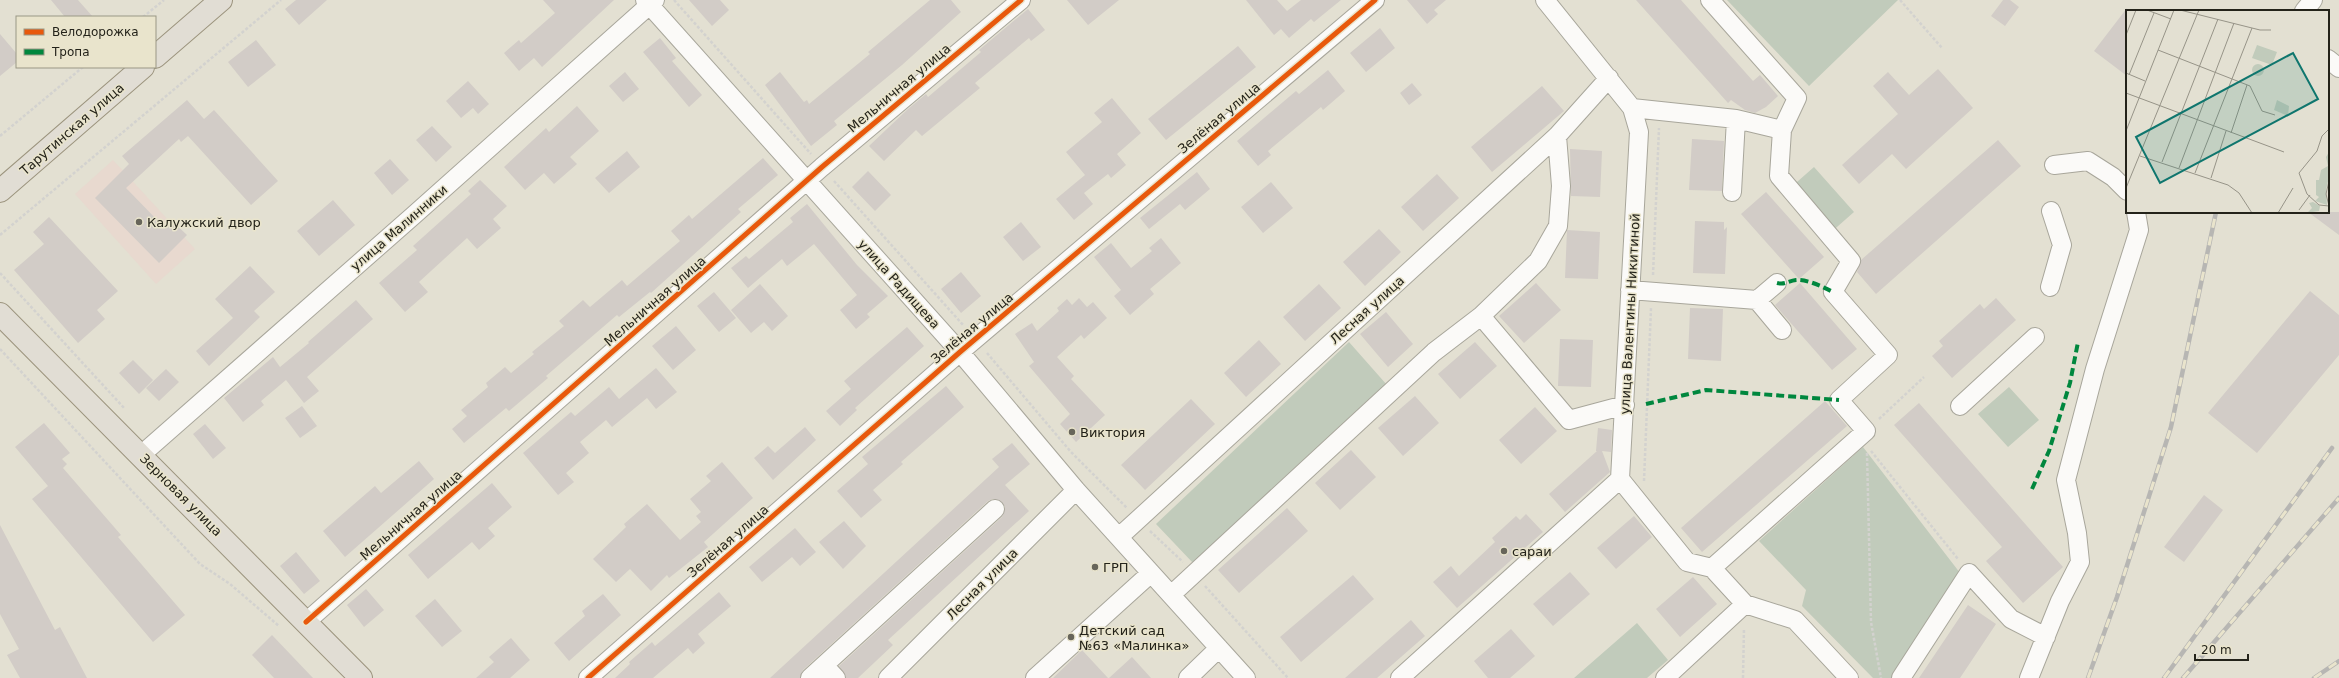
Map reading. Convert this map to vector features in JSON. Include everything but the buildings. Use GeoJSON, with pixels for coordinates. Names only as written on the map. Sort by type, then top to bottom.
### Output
{"type":"FeatureCollection","features":[{"type":"Feature","properties":{"kind":"main road"},"geometry":{"type":"LineString","coordinates":[[156,56],[221,0]]}},
{"type":"Feature","properties":{"kind":"main road","name":"Тарутинская улица"},"geometry":{"type":"LineString","coordinates":[[0,191],[142,68]]}},
{"type":"Feature","properties":{"kind":"main road","name":"Зерновая улица"},"geometry":{"type":"LineString","coordinates":[[0,314],[361,678]]}},
{"type":"Feature","properties":{"kind":"street","name":"Мельничная улица"},"geometry":{"type":"LineString","coordinates":[[306,622],[807,181],[1021,0]]}},
{"type":"Feature","properties":{"kind":"street","name":"Зелёная улица"},"geometry":{"type":"LineString","coordinates":[[588,678],[960,352],[1375,0]]}},
{"type":"Feature","properties":{"kind":"street","name":"улица Валентины Никитиной"},"geometry":{"type":"LineString","coordinates":[[1545,0],[1632,108],[1639,132],[1620,479]]}},
{"type":"Feature","properties":{"kind":"street"},"geometry":{"type":"LineString","coordinates":[[1710,0],[1797,98],[1782,130],[1779,176],[1851,261],[1833,292],[1888,355],[1839,400],[1866,431],[1712,568]]}},
{"type":"Feature","properties":{"kind":"street"},"geometry":{"type":"LineString","coordinates":[[2305,10],[2312,0]]}},
{"type":"Feature","properties":{"kind":"street","name":"улица Радищева"},"geometry":{"type":"LineString","coordinates":[[650,2],[960,352],[1076,490],[1246,678]]}},
{"type":"Feature","properties":{"kind":"street","name":"улица Малинники"},"geometry":{"type":"LineString","coordinates":[[141,455],[414,215],[650,2]]}},
{"type":"Feature","properties":{"kind":"street"},"geometry":{"type":"LineString","coordinates":[[2329,60],[2339,68]]}},
{"type":"Feature","properties":{"kind":"street","name":"Лесная улица"},"geometry":{"type":"LineString","coordinates":[[1119,537],[1557,136],[1609,78]]}},
{"type":"Feature","properties":{"kind":"street"},"geometry":{"type":"LineString","coordinates":[[1632,108],[1736,119],[1782,130]]}},
{"type":"Feature","properties":{"kind":"street"},"geometry":{"type":"LineString","coordinates":[[1732,192],[1736,119]]}},
{"type":"Feature","properties":{"kind":"street"},"geometry":{"type":"LineString","coordinates":[[1171,595],[1434,352],[1481,316],[1538,261],[1558,226],[1561,186],[1557,136]]}},
{"type":"Feature","properties":{"kind":"street"},"geometry":{"type":"LineString","coordinates":[[2054,165],[2088,161],[2112,177],[2126,190]]}},
{"type":"Feature","properties":{"kind":"street"},"geometry":{"type":"LineString","coordinates":[[2050,287],[2062,245],[2051,211]]}},
{"type":"Feature","properties":{"kind":"street"},"geometry":{"type":"LineString","coordinates":[[2029,678],[2060,601],[2080,562],[2077,533],[2066,480],[2095,369],[2139,230],[2136,213]]}},
{"type":"Feature","properties":{"kind":"street"},"geometry":{"type":"LineString","coordinates":[[1630,290],[1757,300],[1777,283]]}},
{"type":"Feature","properties":{"kind":"street"},"geometry":{"type":"LineString","coordinates":[[1757,300],[1782,330]]}},
{"type":"Feature","properties":{"kind":"street"},"geometry":{"type":"LineString","coordinates":[[1481,316],[1569,420],[1625,405]]}},
{"type":"Feature","properties":{"kind":"street"},"geometry":{"type":"LineString","coordinates":[[1960,406],[2035,337]]}},
{"type":"Feature","properties":{"kind":"street"},"geometry":{"type":"LineString","coordinates":[[1400,678],[1620,479],[1687,562],[1712,568],[1745,604],[1795,620],[1849,678]]}},
{"type":"Feature","properties":{"kind":"street","name":"Лесная улица"},"geometry":{"type":"LineString","coordinates":[[888,678],[1076,490]]}},
{"type":"Feature","properties":{"kind":"street"},"geometry":{"type":"LineString","coordinates":[[810,678],[995,509]]}},
{"type":"Feature","properties":{"kind":"street"},"geometry":{"type":"LineString","coordinates":[[1035,678],[1151,573]]}},
{"type":"Feature","properties":{"kind":"street"},"geometry":{"type":"LineString","coordinates":[[1902,678],[1969,573],[2011,619],[2046,637]]}},
{"type":"Feature","properties":{"kind":"street"},"geometry":{"type":"LineString","coordinates":[[1664,678],[1745,604]]}},
{"type":"Feature","properties":{"kind":"street"},"geometry":{"type":"LineString","coordinates":[[1188,678],[1219,648]]}},
{"type":"Feature","properties":{"kind":"street"},"geometry":{"type":"LineString","coordinates":[[824,665],[836,678]]}},
{"type":"Feature","properties":{"kind":"path"},"geometry":{"type":"LineString","coordinates":[[144,16],[164,0]]}},
{"type":"Feature","properties":{"kind":"path"},"geometry":{"type":"LineString","coordinates":[[0,235],[280,0]]}},
{"type":"Feature","properties":{"kind":"path"},"geometry":{"type":"LineString","coordinates":[[1900,0],[1942,48]]}},
{"type":"Feature","properties":{"kind":"path"},"geometry":{"type":"LineString","coordinates":[[0,136],[82,68]]}},
{"type":"Feature","properties":{"kind":"path"},"geometry":{"type":"LineString","coordinates":[[1644,487],[1646,404],[1659,127]]}},
{"type":"Feature","properties":{"kind":"path"},"geometry":{"type":"LineString","coordinates":[[0,273],[128,413]]}},
{"type":"Feature","properties":{"kind":"path"},"geometry":{"type":"LineString","coordinates":[[0,349],[200,564],[230,584],[282,628]]}},
{"type":"Feature","properties":{"kind":"path"},"geometry":{"type":"LineString","coordinates":[[1866,431],[1924,377]]}},
{"type":"Feature","properties":{"kind":"path"},"geometry":{"type":"LineString","coordinates":[[1881,678],[1871,622],[1867,447],[1969,573]]}},
{"type":"Feature","properties":{"kind":"path"},"geometry":{"type":"LineString","coordinates":[[1743,678],[1745,604]]}},
{"type":"Feature","properties":{"kind":"shaded area"},"geometry":{"type":"Polygon","coordinates":[[[113,160],[195,249],[156,284],[75,194],[113,160]]]}},
{"type":"Feature","properties":{"kind":"green space"},"geometry":{"type":"Polygon","coordinates":[[[1727,0],[1898,0],[1809,86],[1727,0]]]}},
{"type":"Feature","properties":{"kind":"green space"},"geometry":{"type":"Polygon","coordinates":[[[1814,167],[1854,212],[1829,234],[1789,189],[1814,167]]]}},
{"type":"Feature","properties":{"kind":"green space"},"geometry":{"type":"Polygon","coordinates":[[[1349,342],[1387,385],[1193,563],[1156,524],[1349,342]]]}},
{"type":"Feature","properties":{"kind":"green space"},"geometry":{"type":"Polygon","coordinates":[[[2009,387],[2039,420],[2008,447],[1978,414],[2009,387]]]}},
{"type":"Feature","properties":{"kind":"green space"},"geometry":{"type":"Polygon","coordinates":[[[1863,447],[1967,582],[1906,678],[1873,678],[1802,606],[1806,590],[1759,541],[1863,447]]]}},
{"type":"Feature","properties":{"kind":"green space"},"geometry":{"type":"Polygon","coordinates":[[[1637,623],[1668,660],[1647,678],[1574,678],[1637,623]]]}},
{"type":"Feature","properties":{"kind":"railway"},"geometry":{"type":"LineString","coordinates":[[2088,678],[2117,597],[2171,427],[2216,213]]}},
{"type":"Feature","properties":{"kind":"railway"},"geometry":{"type":"LineString","coordinates":[[2164,678],[2332,448]]}},
{"type":"Feature","properties":{"kind":"railway"},"geometry":{"type":"LineString","coordinates":[[2183,678],[2339,498]]}},
{"type":"Feature","properties":{"kind":"railway"},"geometry":{"type":"LineString","coordinates":[[2314,678],[2339,661]]}},
{"type":"Feature","properties":{"kind":"marked path"},"geometry":{"type":"LineString","coordinates":[[1777,283],[1800,280],[1815,284],[1833,292]]}},
{"type":"Feature","properties":{"kind":"marked path"},"geometry":{"type":"LineString","coordinates":[[2032,489],[2049,451],[2070,383],[2078,342]]}},
{"type":"Feature","properties":{"kind":"marked path"},"geometry":{"type":"LineString","coordinates":[[1646,404],[1706,390],[1839,400]]}},
{"type":"Feature","properties":{"kind":"cycle path"},"geometry":{"type":"LineString","coordinates":[[306,622],[822,167],[1021,0]]}},
{"type":"Feature","properties":{"kind":"cycle path"},"geometry":{"type":"LineString","coordinates":[[588,678],[960,352],[1375,0]]}},
{"type":"Feature","properties":{"kind":"place","name":"Калужский двор"},"geometry":{"type":"Point","coordinates":[139,222]}},
{"type":"Feature","properties":{"kind":"place","name":"Виктория"},"geometry":{"type":"Point","coordinates":[1072,432]}},
{"type":"Feature","properties":{"kind":"place","name":"сараи"},"geometry":{"type":"Point","coordinates":[1504,551]}},
{"type":"Feature","properties":{"kind":"place","name":"ГРП"},"geometry":{"type":"Point","coordinates":[1095,567]}},
{"type":"Feature","properties":{"kind":"place","name":"Детский сад №63 «Малинка»"},"geometry":{"type":"Point","coordinates":[1071,637]}}]}
